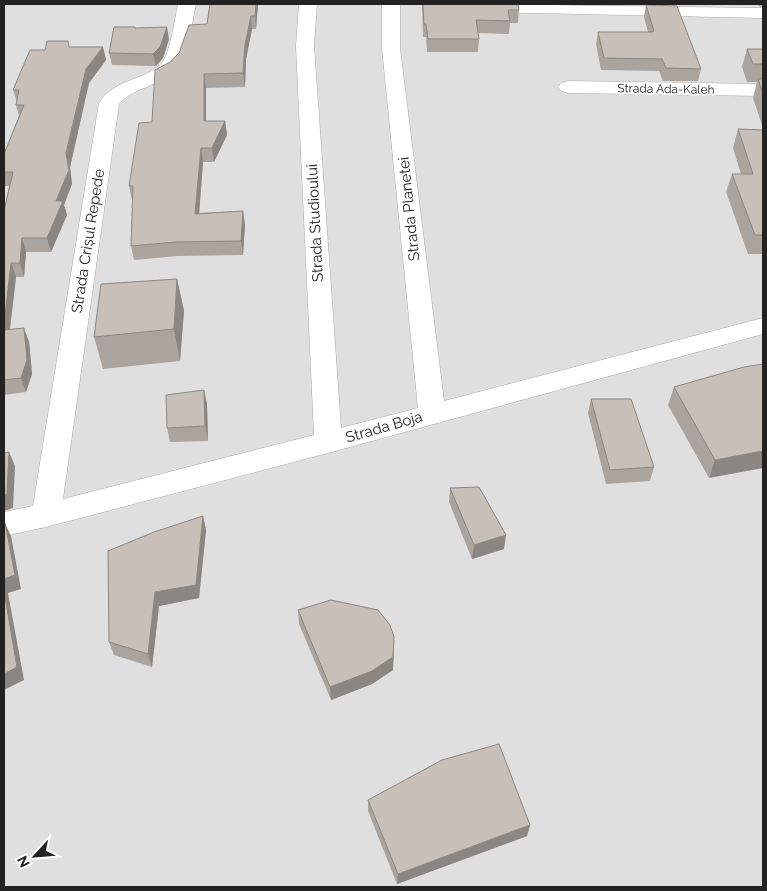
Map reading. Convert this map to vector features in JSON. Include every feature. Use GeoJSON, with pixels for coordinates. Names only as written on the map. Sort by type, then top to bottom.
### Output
{"type":"FeatureCollection","features":[{"type":"Feature","properties":{"kind":"street","name":"Strada Crișul Repede"},"geometry":{"type":"LineString","coordinates":[[46,515],[109,103],[120,91],[149,79],[169,67],[175,55],[186,4]]}},
{"type":"Feature","properties":{"kind":"street","name":"Strada Studioului"},"geometry":{"type":"LineString","coordinates":[[308,4],[305,46],[328,443]]}},
{"type":"Feature","properties":{"kind":"street","name":"Strada Planetei"},"geometry":{"type":"LineString","coordinates":[[391,4],[391,48],[432,413]]}},
{"type":"Feature","properties":{"kind":"street"},"geometry":{"type":"LineString","coordinates":[[487,7],[763,13]]}},
{"type":"Feature","properties":{"kind":"street","name":"Strada Ada-Kaleh"},"geometry":{"type":"LineString","coordinates":[[568,87],[763,90]]}},
{"type":"Feature","properties":{"kind":"street","name":"Strada Boja"},"geometry":{"type":"LineString","coordinates":[[4,524],[328,443],[432,413],[763,326]]}},
{"type":"Feature","properties":{"kind":"shaded area"},"geometry":{"type":"Polygon","coordinates":[[[4,4],[763,4],[763,887],[4,887],[4,4]]]}},
{"type":"Feature","properties":{"kind":"building"},"geometry":{"type":"Polygon","coordinates":[[[210,4],[256,4],[255,16],[251,16],[245,45],[243,73],[204,74],[204,121],[225,121],[212,148],[201,148],[195,214],[243,211],[241,241],[176,242],[131,246],[133,186],[129,186],[139,123],[152,122],[155,70],[170,62],[179,53],[189,25],[207,24],[210,4]]]}},
{"type":"Feature","properties":{"kind":"building"},"geometry":{"type":"Polygon","coordinates":[[[423,4],[518,4],[519,10],[508,10],[510,21],[476,20],[479,39],[428,39],[426,24],[424,24],[423,4]]]}},
{"type":"Feature","properties":{"kind":"building"},"geometry":{"type":"Polygon","coordinates":[[[646,5],[677,6],[701,69],[666,68],[662,59],[604,58],[598,32],[654,31],[646,5]]]}},
{"type":"Feature","properties":{"kind":"building"},"geometry":{"type":"Polygon","coordinates":[[[114,27],[167,27],[160,47],[153,54],[109,53],[114,27]]]}},
{"type":"Feature","properties":{"kind":"building"},"geometry":{"type":"Polygon","coordinates":[[[47,41],[68,41],[69,47],[103,47],[86,69],[66,153],[69,170],[56,201],[63,201],[47,238],[22,238],[20,263],[11,263],[4,324],[4,211],[13,172],[4,172],[4,154],[24,105],[16,105],[19,90],[13,90],[30,50],[45,50],[47,41]]]}},
{"type":"Feature","properties":{"kind":"building"},"geometry":{"type":"Polygon","coordinates":[[[747,49],[763,49],[763,64],[753,64],[747,49]]]}},
{"type":"Feature","properties":{"kind":"building"},"geometry":{"type":"Polygon","coordinates":[[[758,79],[763,79],[763,93],[758,79]]]}},
{"type":"Feature","properties":{"kind":"building"},"geometry":{"type":"Polygon","coordinates":[[[738,129],[763,130],[763,235],[755,235],[732,174],[753,174],[738,129]]]}},
{"type":"Feature","properties":{"kind":"building"},"geometry":{"type":"Polygon","coordinates":[[[177,279],[174,329],[94,337],[101,284],[177,279]]]}},
{"type":"Feature","properties":{"kind":"building"},"geometry":{"type":"Polygon","coordinates":[[[24,328],[27,360],[21,378],[4,380],[4,330],[24,328]]]}},
{"type":"Feature","properties":{"kind":"building"},"geometry":{"type":"Polygon","coordinates":[[[763,364],[763,451],[715,460],[674,387],[744,367],[763,364]]]}},
{"type":"Feature","properties":{"kind":"building"},"geometry":{"type":"Polygon","coordinates":[[[204,390],[205,426],[167,428],[166,395],[204,390]]]}},
{"type":"Feature","properties":{"kind":"building"},"geometry":{"type":"Polygon","coordinates":[[[591,399],[631,399],[654,467],[610,470],[591,399]]]}},
{"type":"Feature","properties":{"kind":"building"},"geometry":{"type":"Polygon","coordinates":[[[9,452],[7,494],[4,495],[4,453],[9,452]]]}},
{"type":"Feature","properties":{"kind":"building"},"geometry":{"type":"Polygon","coordinates":[[[479,487],[506,535],[474,545],[450,488],[479,487]]]}},
{"type":"Feature","properties":{"kind":"building"},"geometry":{"type":"Polygon","coordinates":[[[203,516],[196,585],[155,592],[148,654],[109,642],[108,551],[154,532],[203,516]]]}},
{"type":"Feature","properties":{"kind":"building"},"geometry":{"type":"Polygon","coordinates":[[[4,523],[15,575],[4,579],[4,523]]]}},
{"type":"Feature","properties":{"kind":"building"},"geometry":{"type":"Polygon","coordinates":[[[4,591],[17,667],[4,674],[4,591]]]}},
{"type":"Feature","properties":{"kind":"building"},"geometry":{"type":"Polygon","coordinates":[[[331,600],[378,610],[390,625],[394,637],[393,657],[372,671],[330,687],[298,610],[331,600]]]}},
{"type":"Feature","properties":{"kind":"building"},"geometry":{"type":"Polygon","coordinates":[[[499,744],[530,825],[398,874],[368,800],[442,760],[499,744]]]}}]}
